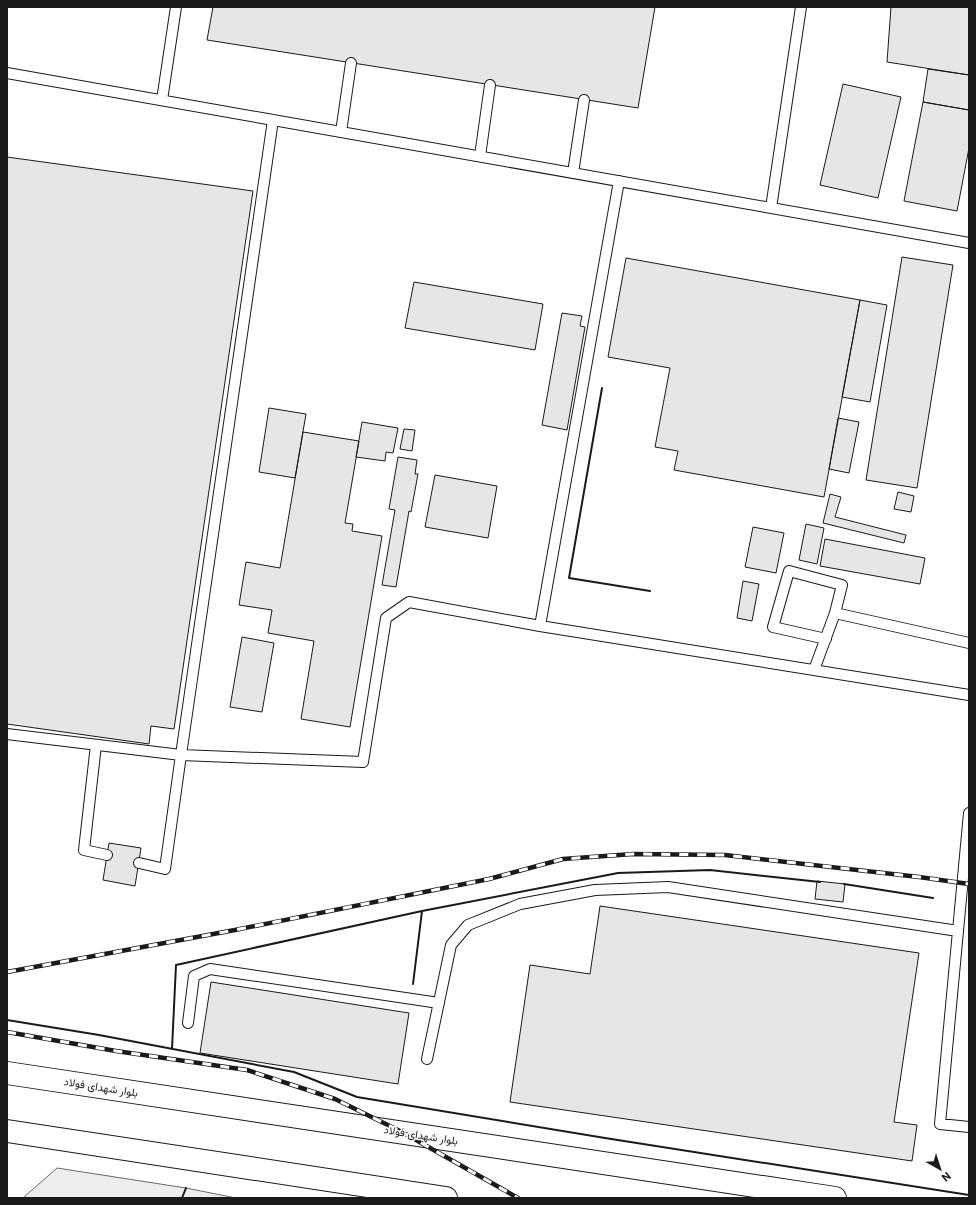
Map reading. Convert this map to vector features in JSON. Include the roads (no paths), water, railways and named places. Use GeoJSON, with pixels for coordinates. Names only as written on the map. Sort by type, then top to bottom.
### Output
{"type":"FeatureCollection","features":[{"type":"Feature","properties":{"kind":"street","name":"بلوار شهدای فولاد"},"geometry":{"type":"LineString","coordinates":[[7,1072],[835,1198]]}},
{"type":"Feature","properties":{"kind":"street"},"geometry":{"type":"LineString","coordinates":[[7,1131],[446,1198]]}},
{"type":"Feature","properties":{"kind":"lane"},"geometry":{"type":"LineString","coordinates":[[162,100],[176,7]]}},
{"type":"Feature","properties":{"kind":"lane"},"geometry":{"type":"LineString","coordinates":[[771,208],[801,7]]}},
{"type":"Feature","properties":{"kind":"lane"},"geometry":{"type":"LineString","coordinates":[[341,132],[351,63]]}},
{"type":"Feature","properties":{"kind":"lane"},"geometry":{"type":"LineString","coordinates":[[7,73],[969,243]]}},
{"type":"Feature","properties":{"kind":"lane"},"geometry":{"type":"LineString","coordinates":[[480,156],[490,85]]}},
{"type":"Feature","properties":{"kind":"lane"},"geometry":{"type":"LineString","coordinates":[[573,173],[584,100]]}},
{"type":"Feature","properties":{"kind":"lane"},"geometry":{"type":"LineString","coordinates":[[139,863],[165,869],[273,120]]}},
{"type":"Feature","properties":{"kind":"lane"},"geometry":{"type":"LineString","coordinates":[[540,626],[619,181]]}},
{"type":"Feature","properties":{"kind":"lane"},"geometry":{"type":"LineString","coordinates":[[814,670],[826,639],[835,613],[842,585],[789,570],[773,627],[826,639]]}},
{"type":"Feature","properties":{"kind":"lane"},"geometry":{"type":"LineString","coordinates":[[7,734],[181,755],[363,762],[386,618],[409,602],[540,626],[969,695]]}},
{"type":"Feature","properties":{"kind":"lane"},"geometry":{"type":"LineString","coordinates":[[835,613],[969,643]]}},
{"type":"Feature","properties":{"kind":"lane"},"geometry":{"type":"LineString","coordinates":[[96,745],[84,850],[107,855]]}},
{"type":"Feature","properties":{"kind":"lane"},"geometry":{"type":"LineString","coordinates":[[969,813],[940,1124],[969,1127]]}},
{"type":"Feature","properties":{"kind":"lane"},"geometry":{"type":"LineString","coordinates":[[427,1059],[451,946],[468,925],[520,904],[595,890],[668,887],[958,931]]}},
{"type":"Feature","properties":{"kind":"lane"},"geometry":{"type":"LineString","coordinates":[[188,1023],[194,976],[210,970],[439,1003]]}},
{"type":"Feature","properties":{"kind":"railway"},"geometry":{"type":"LineString","coordinates":[[7,972],[235,930],[489,879],[563,859],[633,854],[725,855],[969,884]]}},
{"type":"Feature","properties":{"kind":"railway"},"geometry":{"type":"LineString","coordinates":[[7,1032],[116,1051],[247,1070],[335,1099],[402,1132],[518,1198]]}}]}
